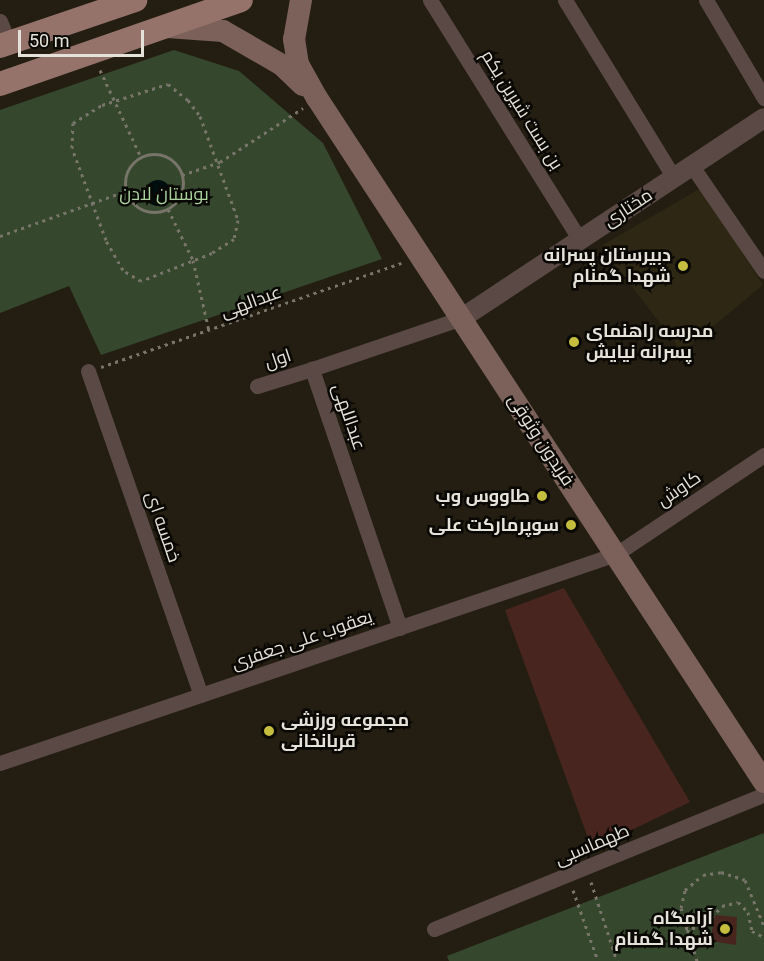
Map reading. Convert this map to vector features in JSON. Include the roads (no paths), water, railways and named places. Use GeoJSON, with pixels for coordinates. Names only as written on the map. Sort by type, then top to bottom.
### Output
{"type":"FeatureCollection","features":[{"type":"Feature","properties":{"kind":"main road"},"geometry":{"type":"LineString","coordinates":[[3,37],[135,0]]}},
{"type":"Feature","properties":{"kind":"main road"},"geometry":{"type":"LineString","coordinates":[[0,84],[241,0]]}},
{"type":"Feature","properties":{"kind":"main road"},"geometry":{"type":"LineString","coordinates":[[301,0],[294,39],[298,64],[317,98]]}},
{"type":"Feature","properties":{"kind":"main road"},"geometry":{"type":"LineString","coordinates":[[167,27],[223,31],[282,65],[317,98]]}},
{"type":"Feature","properties":{"kind":"main road","name":"فریدون وثوقی"},"geometry":{"type":"LineString","coordinates":[[317,98],[422,255],[764,782]]}},
{"type":"Feature","properties":{"kind":"street","name":"بن بست شیرین یکم"},"geometry":{"type":"LineString","coordinates":[[430,0],[580,240]]}},
{"type":"Feature","properties":{"kind":"street"},"geometry":{"type":"LineString","coordinates":[[565,0],[674,178]]}},
{"type":"Feature","properties":{"kind":"street"},"geometry":{"type":"LineString","coordinates":[[706,0],[764,98]]}},
{"type":"Feature","properties":{"kind":"street","name":"مختاری"},"geometry":{"type":"LineString","coordinates":[[462,318],[764,118]]}},
{"type":"Feature","properties":{"kind":"street"},"geometry":{"type":"LineString","coordinates":[[692,166],[764,271]]}},
{"type":"Feature","properties":{"kind":"street","name":"عبداللهی"},"geometry":{"type":"LineString","coordinates":[[400,627],[312,369],[462,318]]}},
{"type":"Feature","properties":{"kind":"street","name":"اول"},"geometry":{"type":"LineString","coordinates":[[257,386],[312,369]]}},
{"type":"Feature","properties":{"kind":"street","name":"خمسه ای"},"geometry":{"type":"LineString","coordinates":[[88,371],[201,695]]}},
{"type":"Feature","properties":{"kind":"street","name":"کاوش"},"geometry":{"type":"LineString","coordinates":[[616,555],[764,455]]}},
{"type":"Feature","properties":{"kind":"street","name":"یعقوب علی جعفری"},"geometry":{"type":"LineString","coordinates":[[0,763],[616,555]]}},
{"type":"Feature","properties":{"kind":"street","name":"طهماسبی"},"geometry":{"type":"LineString","coordinates":[[434,929],[568,877],[764,794]]}},
{"type":"Feature","properties":{"kind":"place","name":"دبیرستان پسرانه شهدا گمنام"},"geometry":{"type":"Point","coordinates":[683,266]}},
{"type":"Feature","properties":{"kind":"place","name":"مدرسه راهنمای پسرانه نیایش"},"geometry":{"type":"Point","coordinates":[574,342]}},
{"type":"Feature","properties":{"kind":"place","name":"طاووس وب"},"geometry":{"type":"Point","coordinates":[542,496]}},
{"type":"Feature","properties":{"kind":"place","name":"سوپرمارکت علی"},"geometry":{"type":"Point","coordinates":[571,525]}},
{"type":"Feature","properties":{"kind":"place","name":"مجموعه ورزشی قربانخانی"},"geometry":{"type":"Point","coordinates":[269,731]}},
{"type":"Feature","properties":{"kind":"place","name":"آرامگاه شهدا گمنام"},"geometry":{"type":"Point","coordinates":[725,929]}},
{"type":"Feature","properties":{"kind":"park label","name":"بوستان لادن"},"geometry":{"type":"Point","coordinates":[164,194]}}]}
